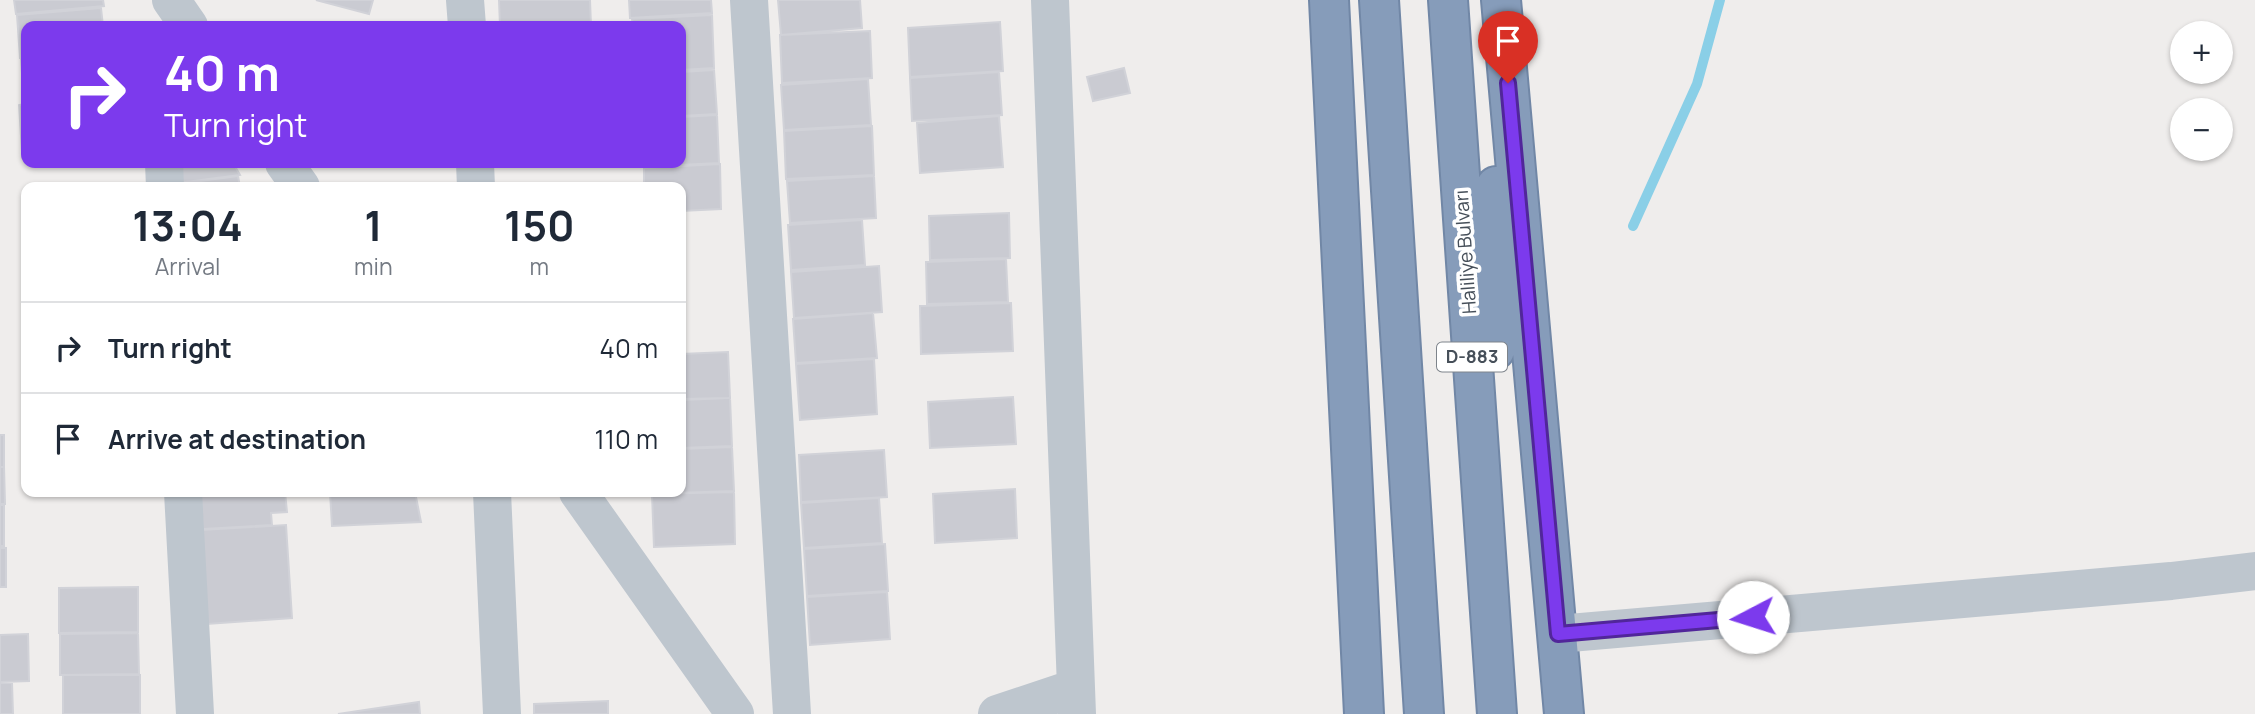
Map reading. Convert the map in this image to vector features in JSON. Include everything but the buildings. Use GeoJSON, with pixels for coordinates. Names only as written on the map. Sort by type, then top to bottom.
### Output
{"type":"FeatureCollection","features":[{"type":"Feature","properties":{"kind":"highway"},"geometry":{"type":"LineString","coordinates":[[1379,0],[1423,714]]}},
{"type":"Feature","properties":{"kind":"highway","name":"Haliliye Bulvarı"},"geometry":{"type":"LineString","coordinates":[[1448,0],[1497,714]]}},
{"type":"Feature","properties":{"kind":"highway"},"geometry":{"type":"LineString","coordinates":[[1493,657],[1499,0]]}},
{"type":"Feature","properties":{"kind":"highway"},"geometry":{"type":"LineString","coordinates":[[1499,0],[1564,714]]}},
{"type":"Feature","properties":{"kind":"highway"},"geometry":{"type":"LineString","coordinates":[[1329,6],[1420,668]]}},
{"type":"Feature","properties":{"kind":"highway"},"geometry":{"type":"LineString","coordinates":[[1329,6],[1364,714]]}},
{"type":"Feature","properties":{"kind":"street"},"geometry":{"type":"LineString","coordinates":[[154,0],[156,21]]}},
{"type":"Feature","properties":{"kind":"street"},"geometry":{"type":"LineString","coordinates":[[171,0],[186,21]]}},
{"type":"Feature","properties":{"kind":"street"},"geometry":{"type":"LineString","coordinates":[[465,0],[467,21]]}},
{"type":"Feature","properties":{"kind":"street"},"geometry":{"type":"LineString","coordinates":[[749,0],[792,714]]}},
{"type":"Feature","properties":{"kind":"street"},"geometry":{"type":"LineString","coordinates":[[997,714],[1076,701],[1050,0]]}},
{"type":"Feature","properties":{"kind":"street"},"geometry":{"type":"LineString","coordinates":[[183,497],[195,714]]}},
{"type":"Feature","properties":{"kind":"street"},"geometry":{"type":"LineString","coordinates":[[492,497],[502,714]]}},
{"type":"Feature","properties":{"kind":"street"},"geometry":{"type":"LineString","coordinates":[[582,497],[735,714]]}},
{"type":"Feature","properties":{"kind":"street"},"geometry":{"type":"LineString","coordinates":[[1558,634],[2171,581],[2255,571]]}},
{"type":"Feature","properties":{"kind":"waterway"},"geometry":{"type":"LineString","coordinates":[[1633,226],[1697,84],[1720,0]]}},
{"type":"Feature","properties":{"kind":"route"},"geometry":{"type":"LineString","coordinates":[[1508,83],[1558,634],[1753,617]]}}]}
